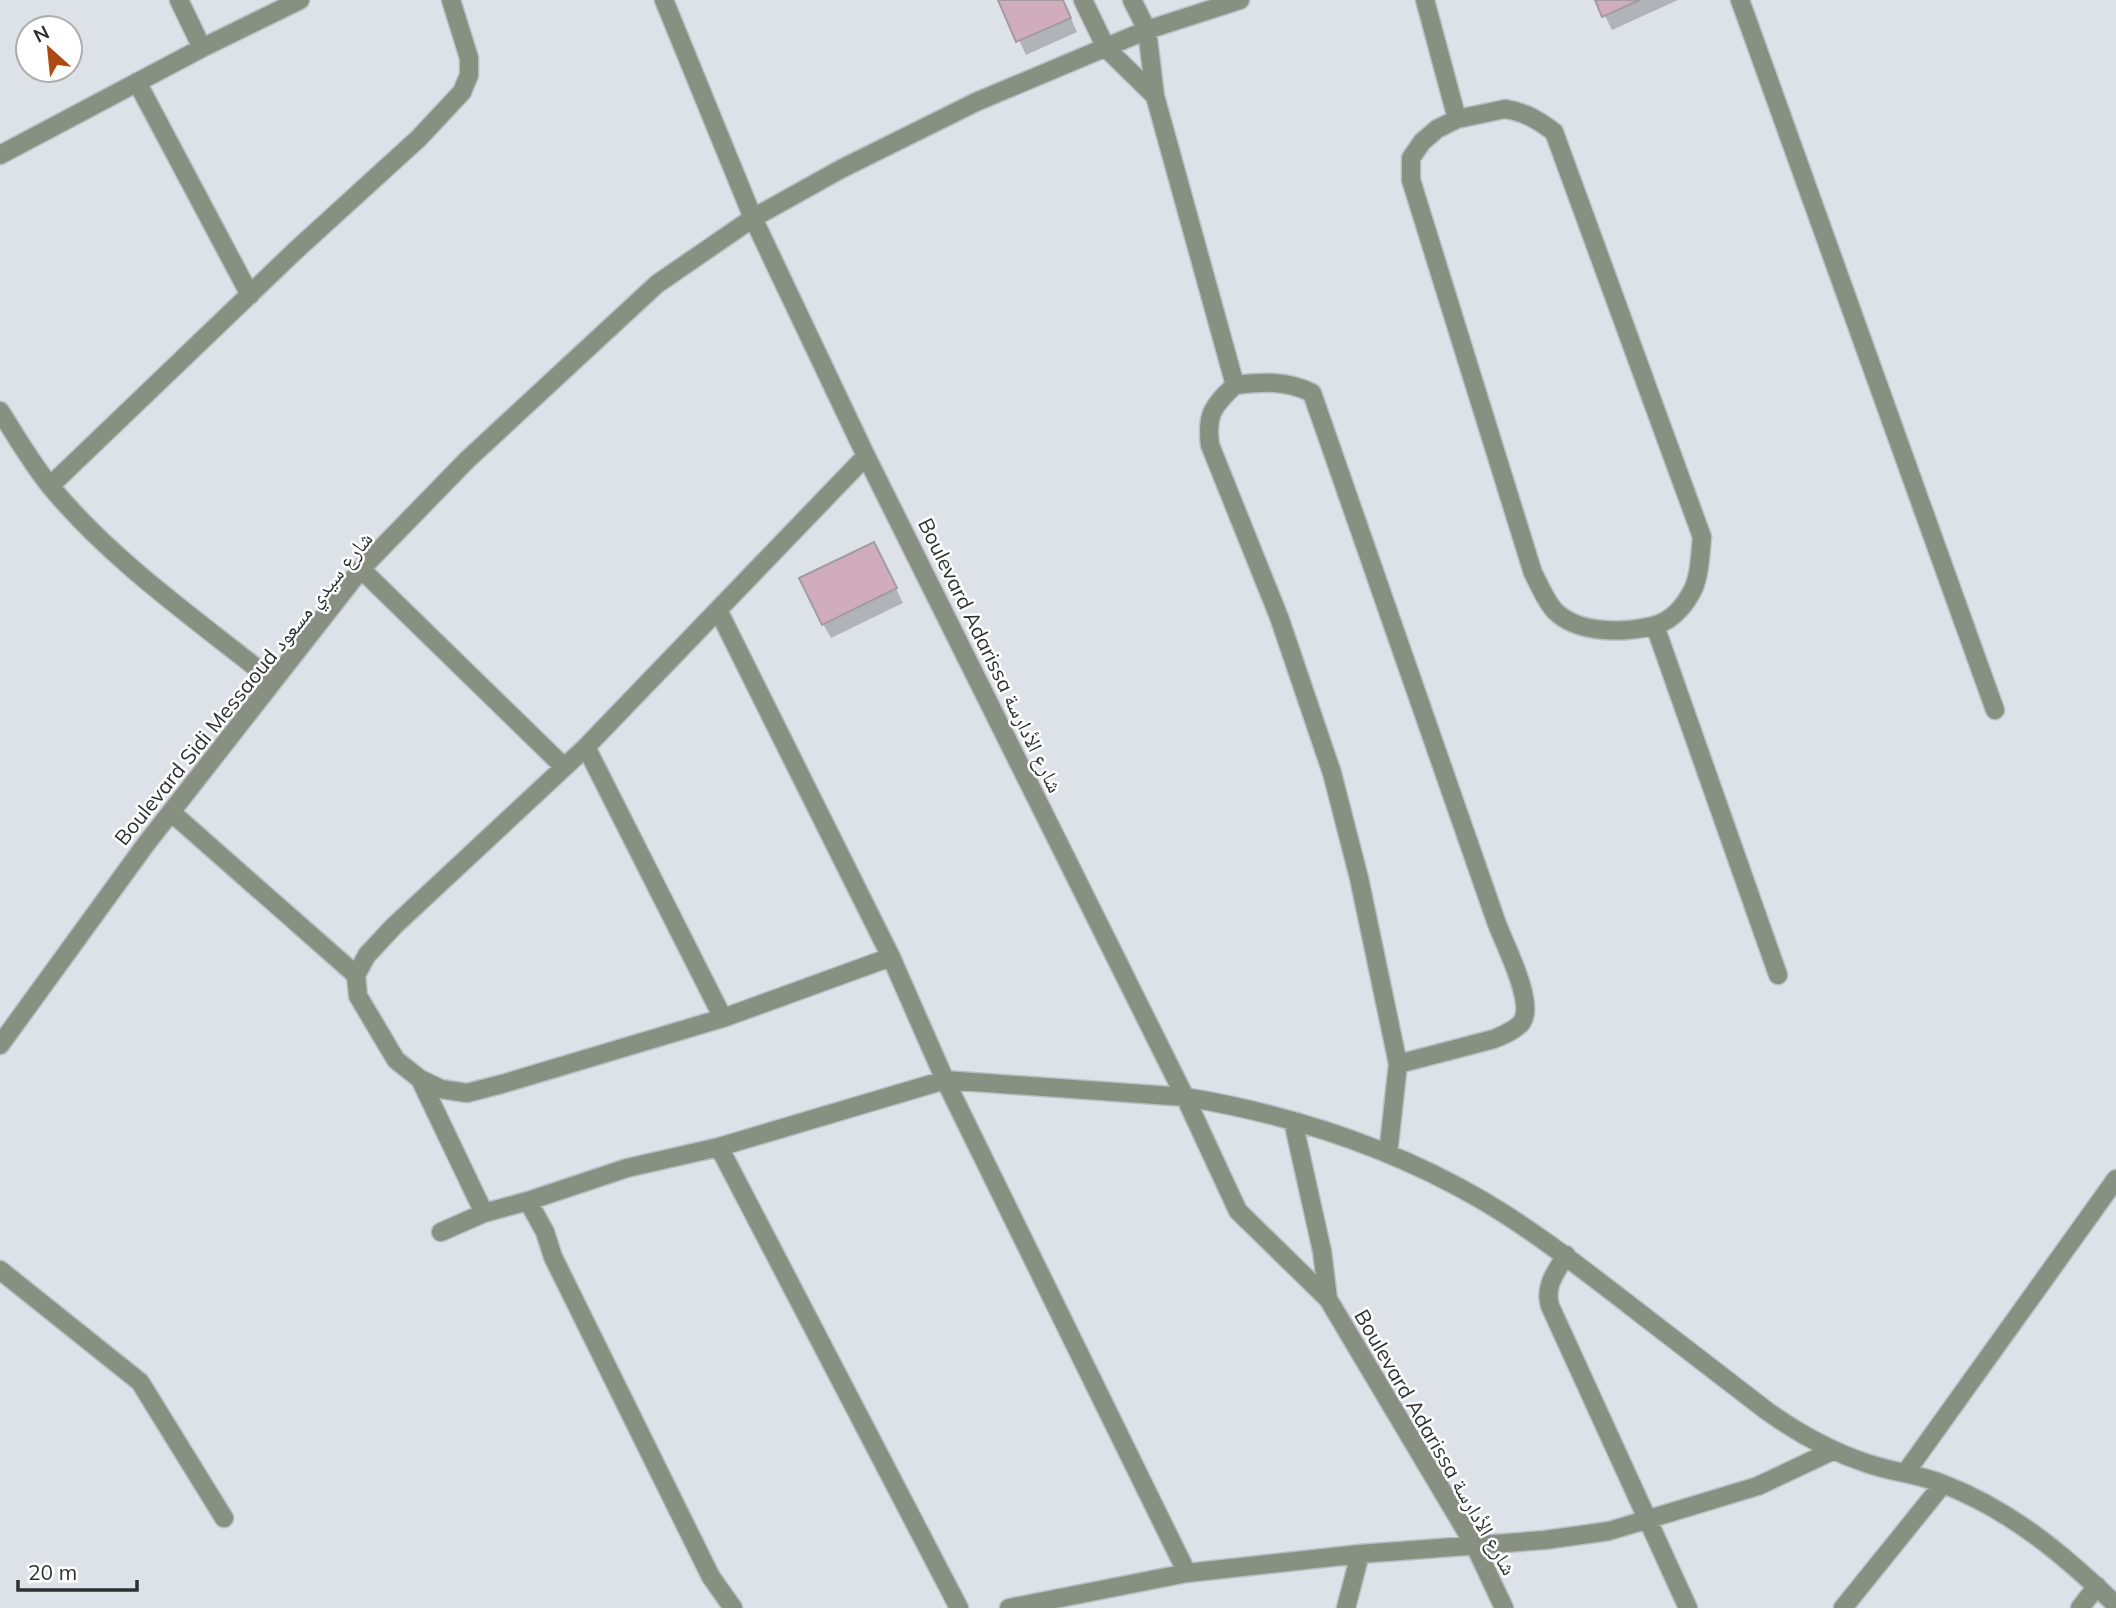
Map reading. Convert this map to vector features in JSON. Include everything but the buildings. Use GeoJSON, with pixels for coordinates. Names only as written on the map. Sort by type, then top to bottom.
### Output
{"type":"FeatureCollection","features":[{"type":"Feature","properties":{"kind":"street"},"geometry":{"type":"LineString","coordinates":[[179,0],[202,48]]}},
{"type":"Feature","properties":{"kind":"street"},"geometry":{"type":"LineString","coordinates":[[0,155],[202,48],[300,0]]}},
{"type":"Feature","properties":{"kind":"street"},"geometry":{"type":"LineString","coordinates":[[50,486],[419,138],[462,92],[469,75],[469,58],[451,0]]}},
{"type":"Feature","properties":{"kind":"street","name":"Boulevard Adarissa شارع الأدارسة"},"geometry":{"type":"LineString","coordinates":[[664,0],[753,218],[866,456],[1185,1097],[1238,1211],[1328,1299],[1475,1546],[1504,1608]]}},
{"type":"Feature","properties":{"kind":"street"},"geometry":{"type":"LineString","coordinates":[[1083,0],[1107,48],[1155,96]]}},
{"type":"Feature","properties":{"kind":"street"},"geometry":{"type":"LineString","coordinates":[[1132,0],[1147,30],[1155,96],[1235,385]]}},
{"type":"Feature","properties":{"kind":"street","name":"Boulevard Sidi Messaoud شارع سيدي مسعود"},"geometry":{"type":"LineString","coordinates":[[0,1045],[171,812],[361,569],[467,460],[657,284],[753,218],[841,169],[976,102],[1147,30],[1240,0]]}},
{"type":"Feature","properties":{"kind":"street"},"geometry":{"type":"LineString","coordinates":[[1740,0],[1995,710]]}},
{"type":"Feature","properties":{"kind":"street"},"geometry":{"type":"LineString","coordinates":[[1423,5],[1457,119]]}},
{"type":"Feature","properties":{"kind":"street"},"geometry":{"type":"LineString","coordinates":[[137,82],[250,295]]}},
{"type":"Feature","properties":{"kind":"street"},"geometry":{"type":"LineString","coordinates":[[1505,109],[1520,111],[1554,132],[1702,537],[1698,572],[1692,593],[1675,615],[1655,626],[1614,630],[1580,627],[1554,610],[1533,573],[1411,180],[1411,158],[1422,142],[1437,129],[1457,119],[1505,109]]}},
{"type":"Feature","properties":{"kind":"street"},"geometry":{"type":"LineString","coordinates":[[1388,1154],[1398,1064],[1359,878],[1332,773],[1279,617],[1210,445],[1207,425],[1212,411],[1235,385],[1276,381],[1298,385],[1312,393],[1527,1009],[1522,1022],[1494,1039],[1398,1064]]}},
{"type":"Feature","properties":{"kind":"street"},"geometry":{"type":"LineString","coordinates":[[0,411],[50,486],[93,531],[141,575],[273,681]]}},
{"type":"Feature","properties":{"kind":"street"},"geometry":{"type":"LineString","coordinates":[[866,456],[586,747],[394,926],[367,955],[356,975],[358,996],[396,1060],[419,1079],[442,1089],[467,1093],[723,1018],[891,957]]}},
{"type":"Feature","properties":{"kind":"street"},"geometry":{"type":"LineString","coordinates":[[361,569],[564,767]]}},
{"type":"Feature","properties":{"kind":"street"},"geometry":{"type":"LineString","coordinates":[[718,610],[891,957],[946,1080],[1187,1573]]}},
{"type":"Feature","properties":{"kind":"street"},"geometry":{"type":"LineString","coordinates":[[1655,626],[1778,975]]}},
{"type":"Feature","properties":{"kind":"street"},"geometry":{"type":"LineString","coordinates":[[586,747],[723,1018]]}},
{"type":"Feature","properties":{"kind":"street"},"geometry":{"type":"LineString","coordinates":[[171,812],[356,975]]}},
{"type":"Feature","properties":{"kind":"street"},"geometry":{"type":"LineString","coordinates":[[419,1079],[484,1213]]}},
{"type":"Feature","properties":{"kind":"street"},"geometry":{"type":"LineString","coordinates":[[441,1232],[484,1213],[627,1168],[719,1147],[946,1080],[1185,1097],[1233,1105],[1293,1121],[1388,1154],[1480,1199],[1566,1255],[1799,1433],[1832,1451],[1868,1464],[1943,1484],[1977,1499],[2041,1538],[2070,1560],[2116,1605]]}},
{"type":"Feature","properties":{"kind":"street","name":"Boulevard Adarissa شارع الأدارسة"},"geometry":{"type":"LineString","coordinates":[[1293,1121],[1322,1251],[1328,1299]]}},
{"type":"Feature","properties":{"kind":"street"},"geometry":{"type":"LineString","coordinates":[[719,1147],[959,1608]]}},
{"type":"Feature","properties":{"kind":"street"},"geometry":{"type":"LineString","coordinates":[[1906,1472],[2116,1179]]}},
{"type":"Feature","properties":{"kind":"street"},"geometry":{"type":"LineString","coordinates":[[528,1200],[545,1232],[559,1269],[707,1568],[733,1608]]}},
{"type":"Feature","properties":{"kind":"street"},"geometry":{"type":"LineString","coordinates":[[1566,1255],[1548,1289],[1550,1306],[1688,1608]]}},
{"type":"Feature","properties":{"kind":"street"},"geometry":{"type":"LineString","coordinates":[[0,1270],[140,1382],[223,1518]]}},
{"type":"Feature","properties":{"kind":"street"},"geometry":{"type":"LineString","coordinates":[[1009,1608],[1187,1573],[1609,1531],[1758,1486],[1832,1451]]}},
{"type":"Feature","properties":{"kind":"street"},"geometry":{"type":"LineString","coordinates":[[1843,1608],[1943,1484]]}},
{"type":"Feature","properties":{"kind":"street"},"geometry":{"type":"LineString","coordinates":[[1346,1608],[1360,1554]]}},
{"type":"Feature","properties":{"kind":"street"},"geometry":{"type":"LineString","coordinates":[[2080,1608],[2096,1586]]}}]}
